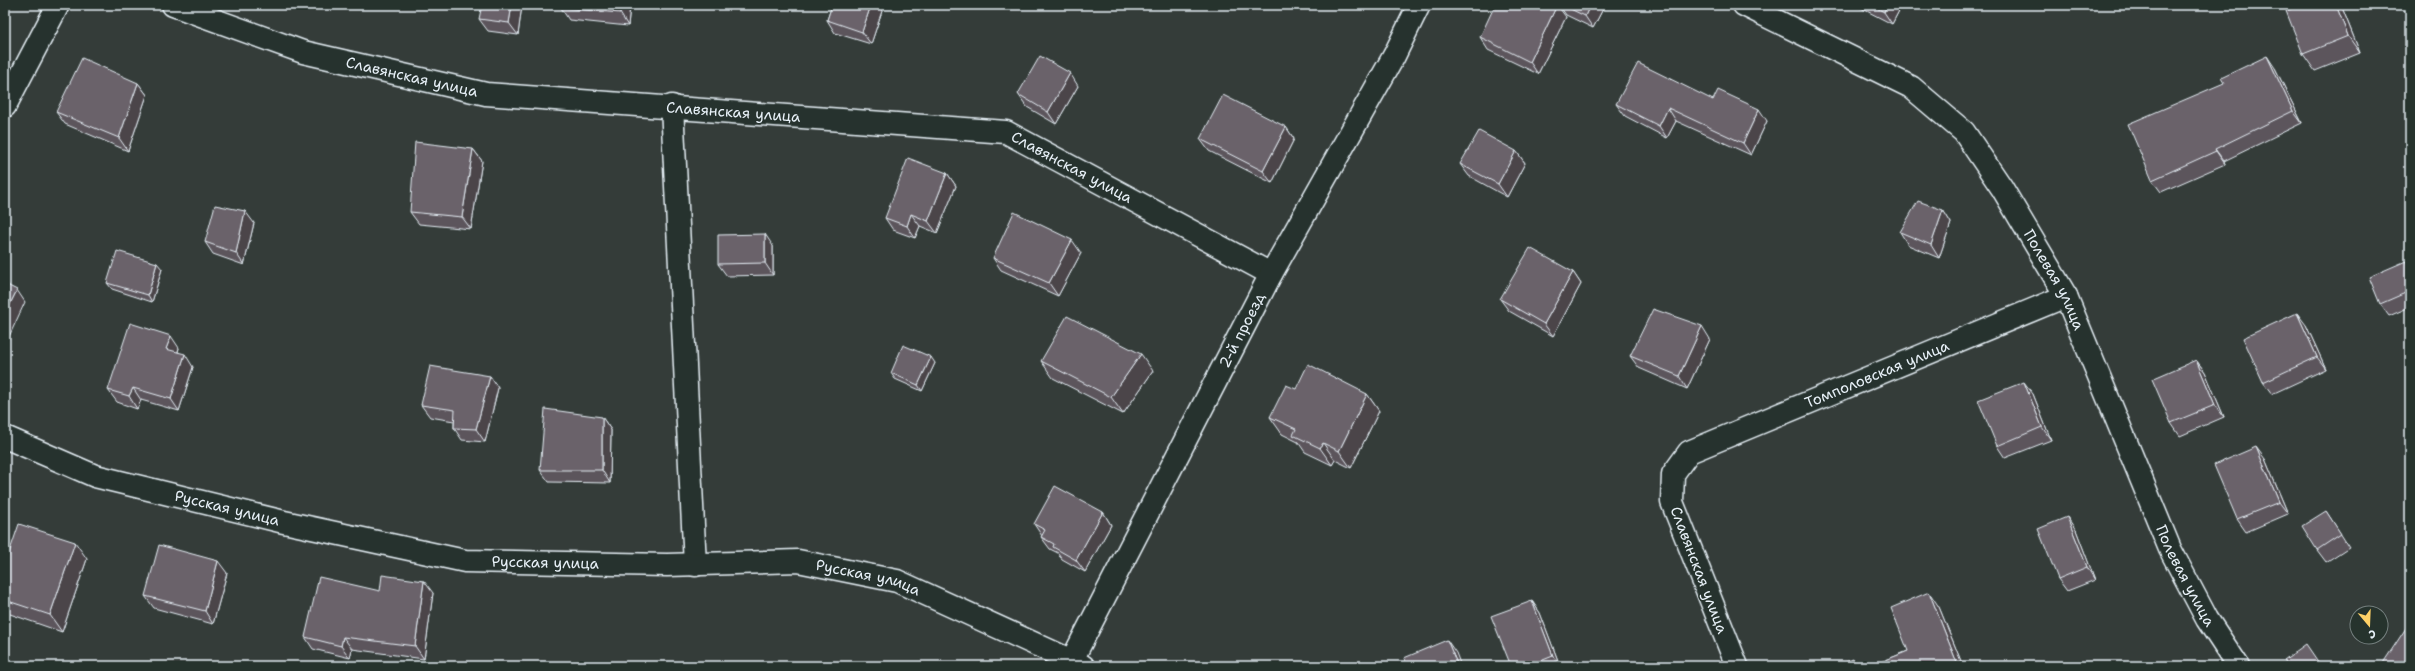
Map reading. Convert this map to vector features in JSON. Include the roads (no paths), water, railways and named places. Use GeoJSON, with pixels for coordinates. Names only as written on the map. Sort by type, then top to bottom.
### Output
{"type":"FeatureCollection","features":[{"type":"Feature","properties":{"kind":"street"},"geometry":{"type":"LineString","coordinates":[[5,106],[58,5]]}},
{"type":"Feature","properties":{"kind":"street","name":"Славянская улица"},"geometry":{"type":"LineString","coordinates":[[173,5],[303,52],[486,94],[672,106],[1006,132],[1271,274]]}},
{"type":"Feature","properties":{"kind":"street","name":"2-й проезд"},"geometry":{"type":"LineString","coordinates":[[1078,663],[1271,274],[1394,56],[1419,5]]}},
{"type":"Feature","properties":{"kind":"street","name":"Полевая улица"},"geometry":{"type":"LineString","coordinates":[[1744,5],[1911,87],[1964,132],[2002,188],[2066,296],[2170,549],[2207,619],[2238,666]]}},
{"type":"Feature","properties":{"kind":"street"},"geometry":{"type":"LineString","coordinates":[[672,106],[695,565]]}},
{"type":"Feature","properties":{"kind":"street","name":"Томполовская улица"},"geometry":{"type":"LineString","coordinates":[[1689,452],[2066,296]]}},
{"type":"Feature","properties":{"kind":"street","name":"Русская улица"},"geometry":{"type":"LineString","coordinates":[[5,437],[95,476],[284,522],[465,561],[695,565],[798,562],[897,581],[1078,663]]}},
{"type":"Feature","properties":{"kind":"street","name":"Славянская улица"},"geometry":{"type":"LineString","coordinates":[[1689,452],[1673,474],[1672,502],[1737,666]]}}]}
